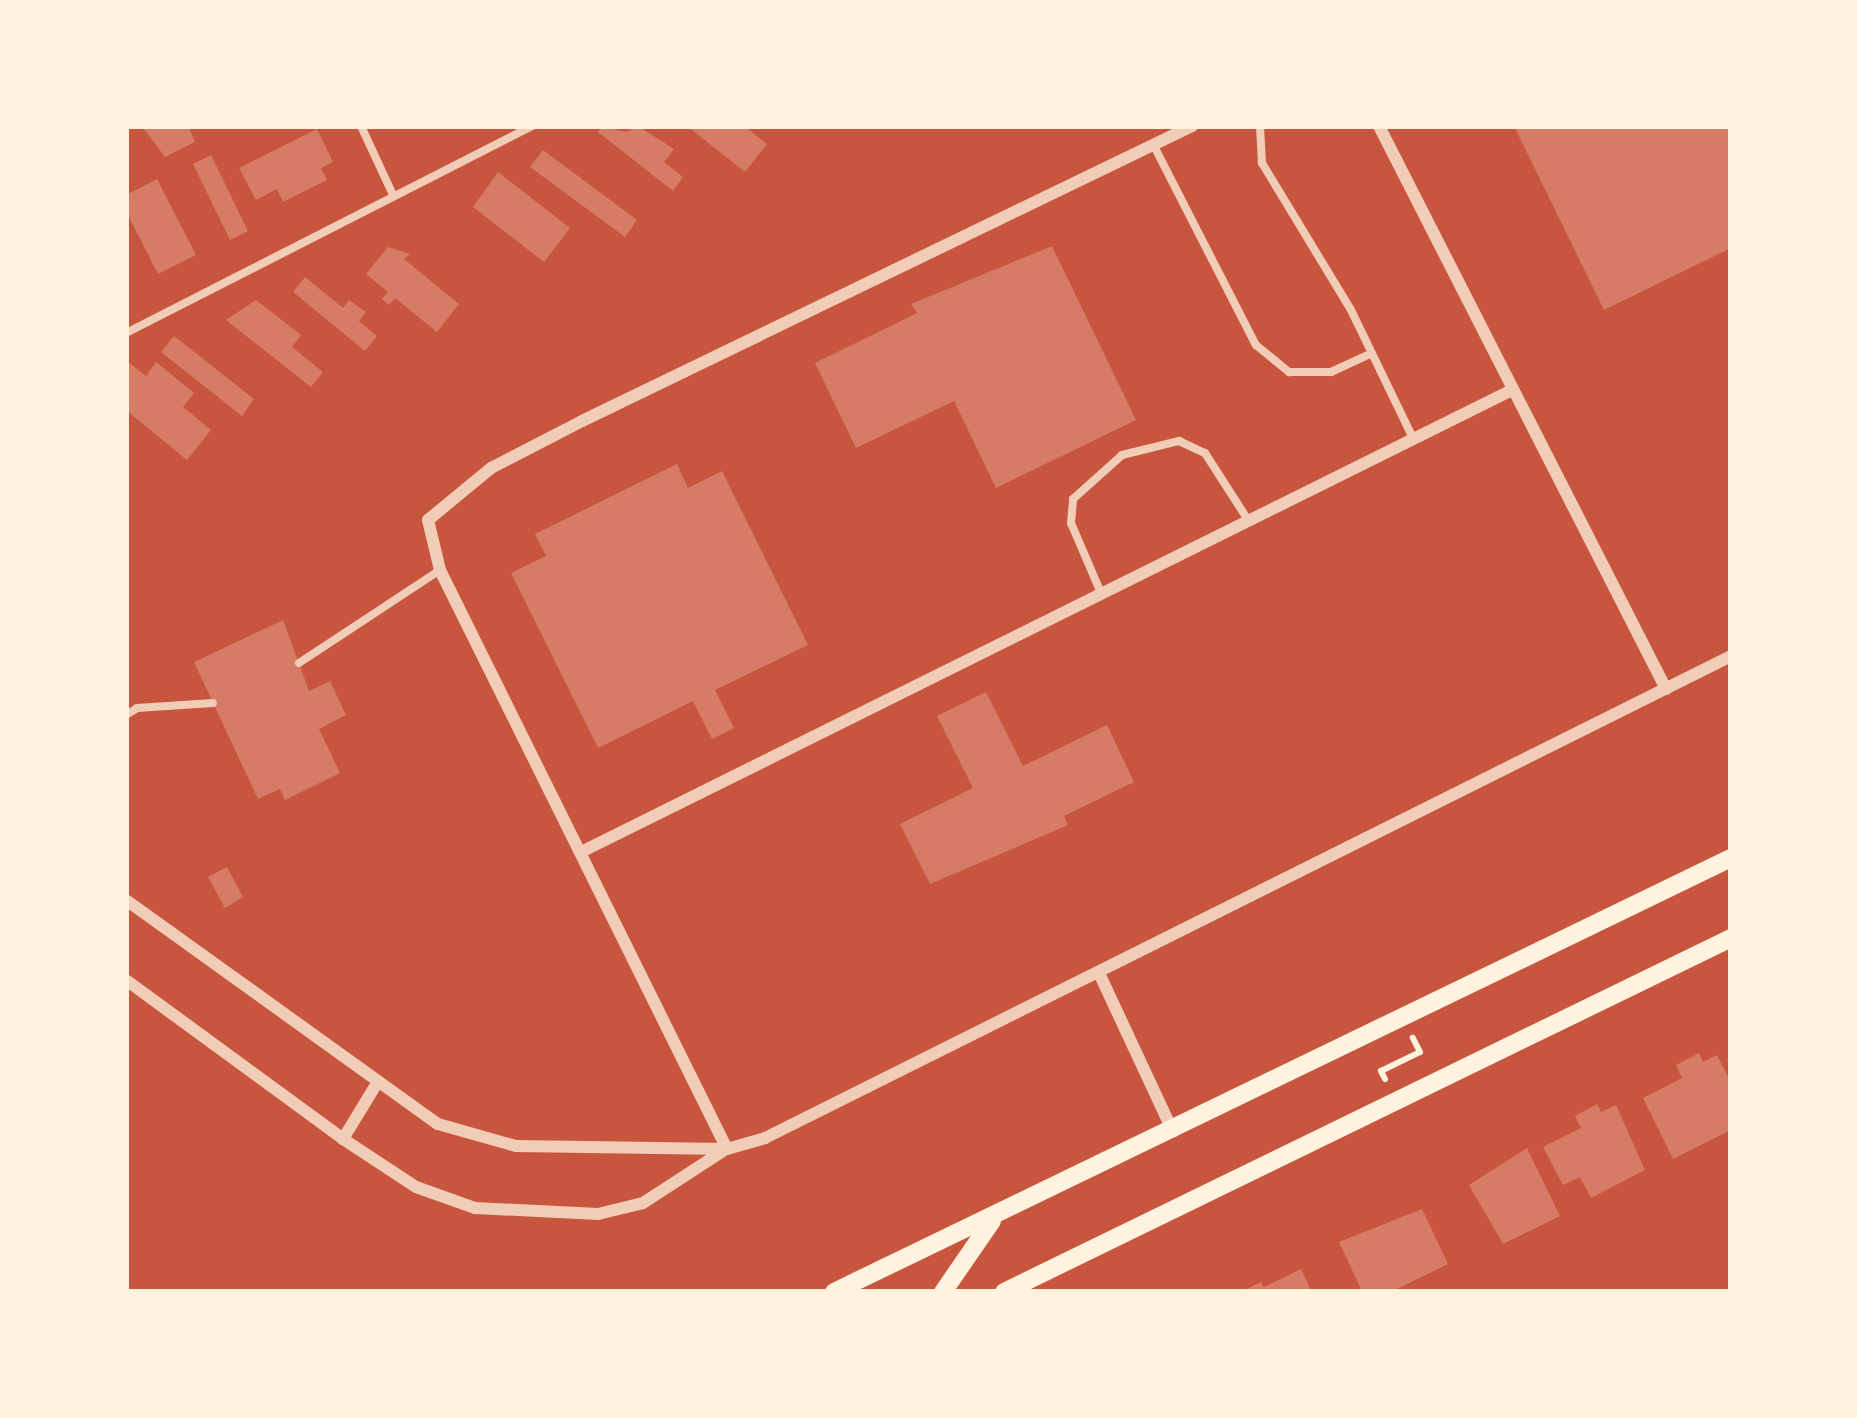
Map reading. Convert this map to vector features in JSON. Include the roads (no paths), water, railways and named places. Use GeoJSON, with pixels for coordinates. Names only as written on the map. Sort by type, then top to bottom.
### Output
{"type":"FeatureCollection","features":[{"type":"Feature","properties":{"kind":"main road"},"geometry":{"type":"LineString","coordinates":[[834,1292],[1173,1133],[1731,858]]}},
{"type":"Feature","properties":{"kind":"main road"},"geometry":{"type":"LineString","coordinates":[[1004,1292],[1731,938]]}},
{"type":"Feature","properties":{"kind":"main road"},"geometry":{"type":"LineString","coordinates":[[943,1292],[994,1217]]}},
{"type":"Feature","properties":{"kind":"street"},"geometry":{"type":"LineString","coordinates":[[727,1149],[440,570],[428,520],[491,468],[1192,126]]}},
{"type":"Feature","properties":{"kind":"street"},"geometry":{"type":"LineString","coordinates":[[1379,126],[1666,689]]}},
{"type":"Feature","properties":{"kind":"street"},"geometry":{"type":"LineString","coordinates":[[581,852],[1512,390]]}},
{"type":"Feature","properties":{"kind":"street"},"geometry":{"type":"LineString","coordinates":[[126,980],[416,1187],[475,1208],[598,1214],[644,1203],[727,1149],[765,1138],[1731,656]]}},
{"type":"Feature","properties":{"kind":"street"},"geometry":{"type":"LineString","coordinates":[[126,900],[438,1124],[516,1146],[727,1149]]}},
{"type":"Feature","properties":{"kind":"street"},"geometry":{"type":"LineString","coordinates":[[1099,973],[1173,1133]]}},
{"type":"Feature","properties":{"kind":"street"},"geometry":{"type":"LineString","coordinates":[[343,1139],[377,1083]]}},
{"type":"Feature","properties":{"kind":"lane"},"geometry":{"type":"LineString","coordinates":[[361,126],[393,195]]}},
{"type":"Feature","properties":{"kind":"lane"},"geometry":{"type":"LineString","coordinates":[[126,333],[533,126]]}},
{"type":"Feature","properties":{"kind":"lane"},"geometry":{"type":"LineString","coordinates":[[1260,126],[1262,163],[1372,353],[1413,438]]}},
{"type":"Feature","properties":{"kind":"lane"},"geometry":{"type":"LineString","coordinates":[[1153,144],[1256,345],[1289,372],[1331,372],[1372,353]]}},
{"type":"Feature","properties":{"kind":"lane"},"geometry":{"type":"LineString","coordinates":[[1101,593],[1071,524],[1072,499],[1122,454],[1179,441],[1204,453],[1248,520]]}},
{"type":"Feature","properties":{"kind":"lane"},"geometry":{"type":"LineString","coordinates":[[298,664],[440,570]]}},
{"type":"Feature","properties":{"kind":"lane"},"geometry":{"type":"LineString","coordinates":[[126,715],[213,704]]}}]}
